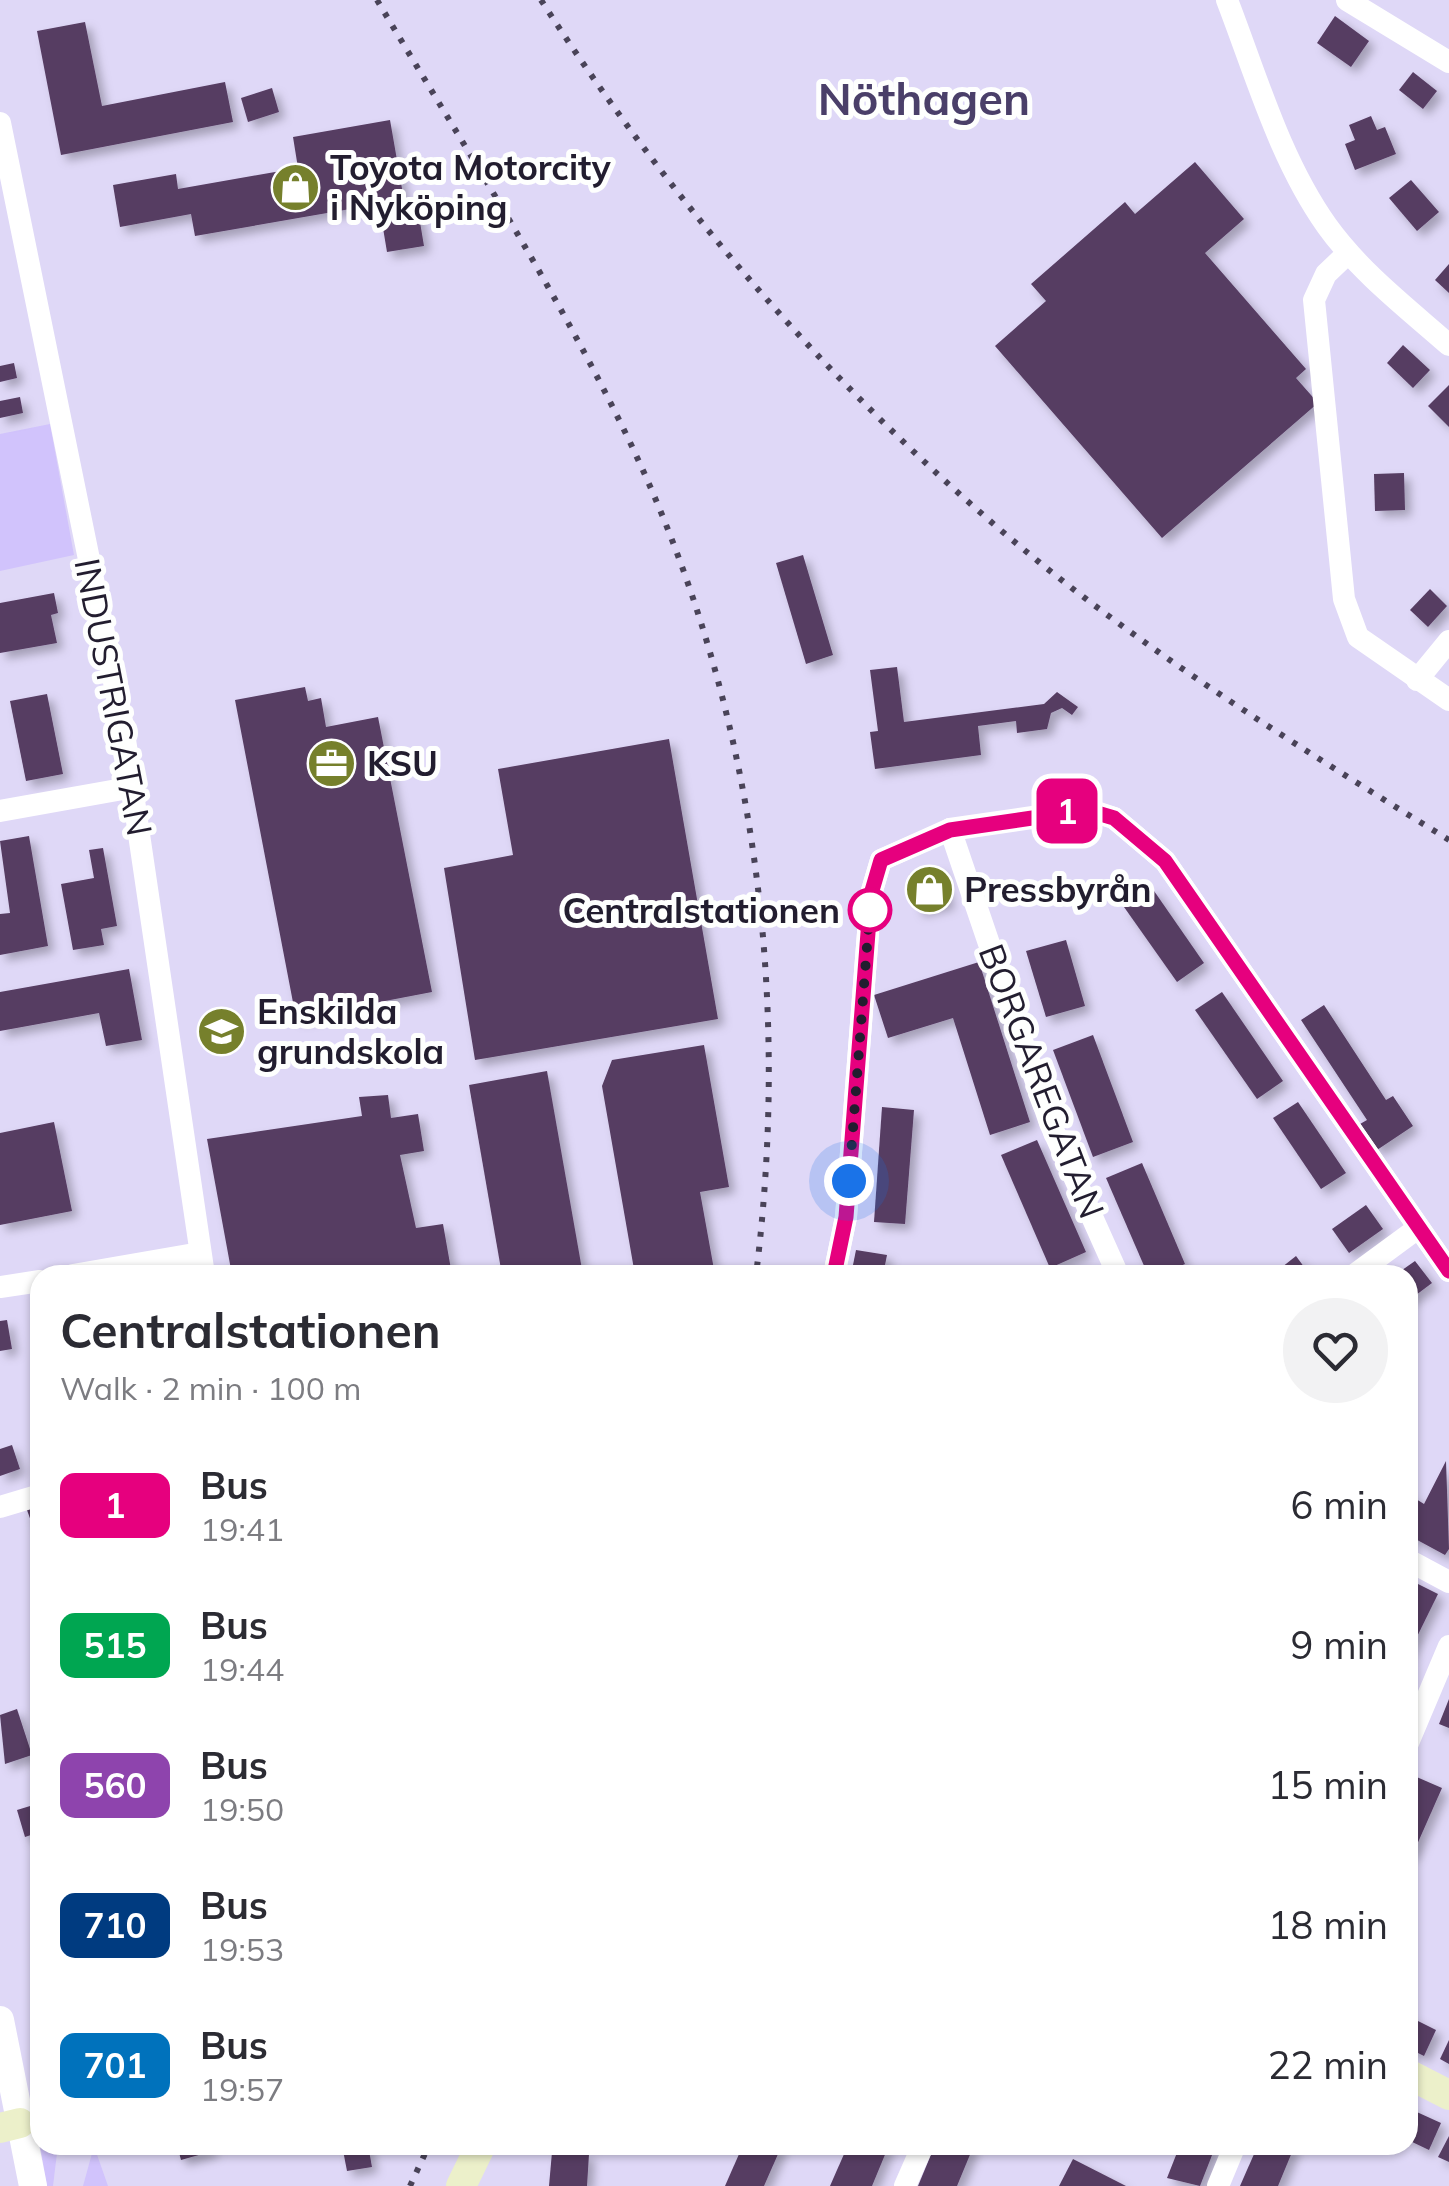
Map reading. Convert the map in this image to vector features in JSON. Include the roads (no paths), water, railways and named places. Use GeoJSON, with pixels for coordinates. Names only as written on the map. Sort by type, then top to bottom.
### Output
{"type":"FeatureCollection","features":[{"type":"Feature","properties":{"kind":"main road"},"geometry":{"type":"LineString","coordinates":[[1418,2079],[1449,2095]]}},
{"type":"Feature","properties":{"kind":"main road"},"geometry":{"type":"LineString","coordinates":[[1418,2097],[1449,2112]]}},
{"type":"Feature","properties":{"kind":"main road"},"geometry":{"type":"LineString","coordinates":[[462,2186],[478,2155]]}},
{"type":"Feature","properties":{"kind":"main road"},"geometry":{"type":"LineString","coordinates":[[484,2155],[487,2186]]}},
{"type":"Feature","properties":{"kind":"street"},"geometry":{"type":"LineString","coordinates":[[1226,0],[1293,167],[1326,226],[1348,253],[1449,344]]}},
{"type":"Feature","properties":{"kind":"street"},"geometry":{"type":"LineString","coordinates":[[1347,0],[1449,62]]}},
{"type":"Feature","properties":{"kind":"street","name":"INDUSTRIGATAN"},"geometry":{"type":"LineString","coordinates":[[0,124],[134,787],[202,1264]]}},
{"type":"Feature","properties":{"kind":"street"},"geometry":{"type":"LineString","coordinates":[[1348,253],[1326,274],[1314,300],[1344,599],[1358,637],[1449,700]]}},
{"type":"Feature","properties":{"kind":"street"},"geometry":{"type":"LineString","coordinates":[[1416,680],[1449,640]]}},
{"type":"Feature","properties":{"kind":"street"},"geometry":{"type":"LineString","coordinates":[[0,810],[134,787]]}},
{"type":"Feature","properties":{"kind":"street"},"geometry":{"type":"LineString","coordinates":[[836,1265],[846,1217],[871,894],[881,860],[950,830],[1087,810],[1114,818],[1165,861],[1449,1270]]}},
{"type":"Feature","properties":{"kind":"street","name":"BORGAREGATAN"},"geometry":{"type":"LineString","coordinates":[[950,830],[1050,1123],[1114,1265]]}},
{"type":"Feature","properties":{"kind":"street"},"geometry":{"type":"LineString","coordinates":[[1368,1265],[1418,1228]]}},
{"type":"Feature","properties":{"kind":"street"},"geometry":{"type":"LineString","coordinates":[[0,1288],[30,1282]]}},
{"type":"Feature","properties":{"kind":"street"},"geometry":{"type":"LineString","coordinates":[[0,1507],[30,1498]]}},
{"type":"Feature","properties":{"kind":"street"},"geometry":{"type":"LineString","coordinates":[[1418,1565],[1449,1582]]}},
{"type":"Feature","properties":{"kind":"street"},"geometry":{"type":"LineString","coordinates":[[1418,1720],[1449,1646]]}},
{"type":"Feature","properties":{"kind":"street"},"geometry":{"type":"LineString","coordinates":[[0,2020],[33,2186]]}},
{"type":"Feature","properties":{"kind":"street"},"geometry":{"type":"LineString","coordinates":[[906,2186],[919,2155]]}},
{"type":"Feature","properties":{"kind":"street"},"geometry":{"type":"LineString","coordinates":[[1218,2186],[1231,2155]]}},
{"type":"Feature","properties":{"kind":"railway"},"geometry":{"type":"LineString","coordinates":[[377,0],[506,214],[598,378],[670,534],[705,635],[732,739],[752,845],[764,951],[769,1059],[766,1167],[757,1265]]}},
{"type":"Feature","properties":{"kind":"railway"},"geometry":{"type":"LineString","coordinates":[[541,0],[639,142],[692,210],[804,340],[925,462],[989,520],[1098,608],[1271,728],[1449,840]]}},
{"type":"Feature","properties":{"kind":"railway"},"geometry":{"type":"LineString","coordinates":[[410,2186],[424,2155]]}},
{"type":"Feature","properties":{"kind":"place","name":"Toyota Motorcity i Nyköping"},"geometry":{"type":"Point","coordinates":[295,187]}},
{"type":"Feature","properties":{"kind":"place","name":"KSU"},"geometry":{"type":"Point","coordinates":[332,763]}},
{"type":"Feature","properties":{"kind":"place","name":"Pressbyrån"},"geometry":{"type":"Point","coordinates":[929,889]}},
{"type":"Feature","properties":{"kind":"place","name":"Centralstationen"},"geometry":{"type":"Point","coordinates":[870,910]}},
{"type":"Feature","properties":{"kind":"place","name":"Enskilda grundskola"},"geometry":{"type":"Point","coordinates":[222,1031]}},
{"type":"Feature","properties":{"kind":"district","name":"Nöthagen"},"geometry":{"type":"Point","coordinates":[924,98]}}]}
